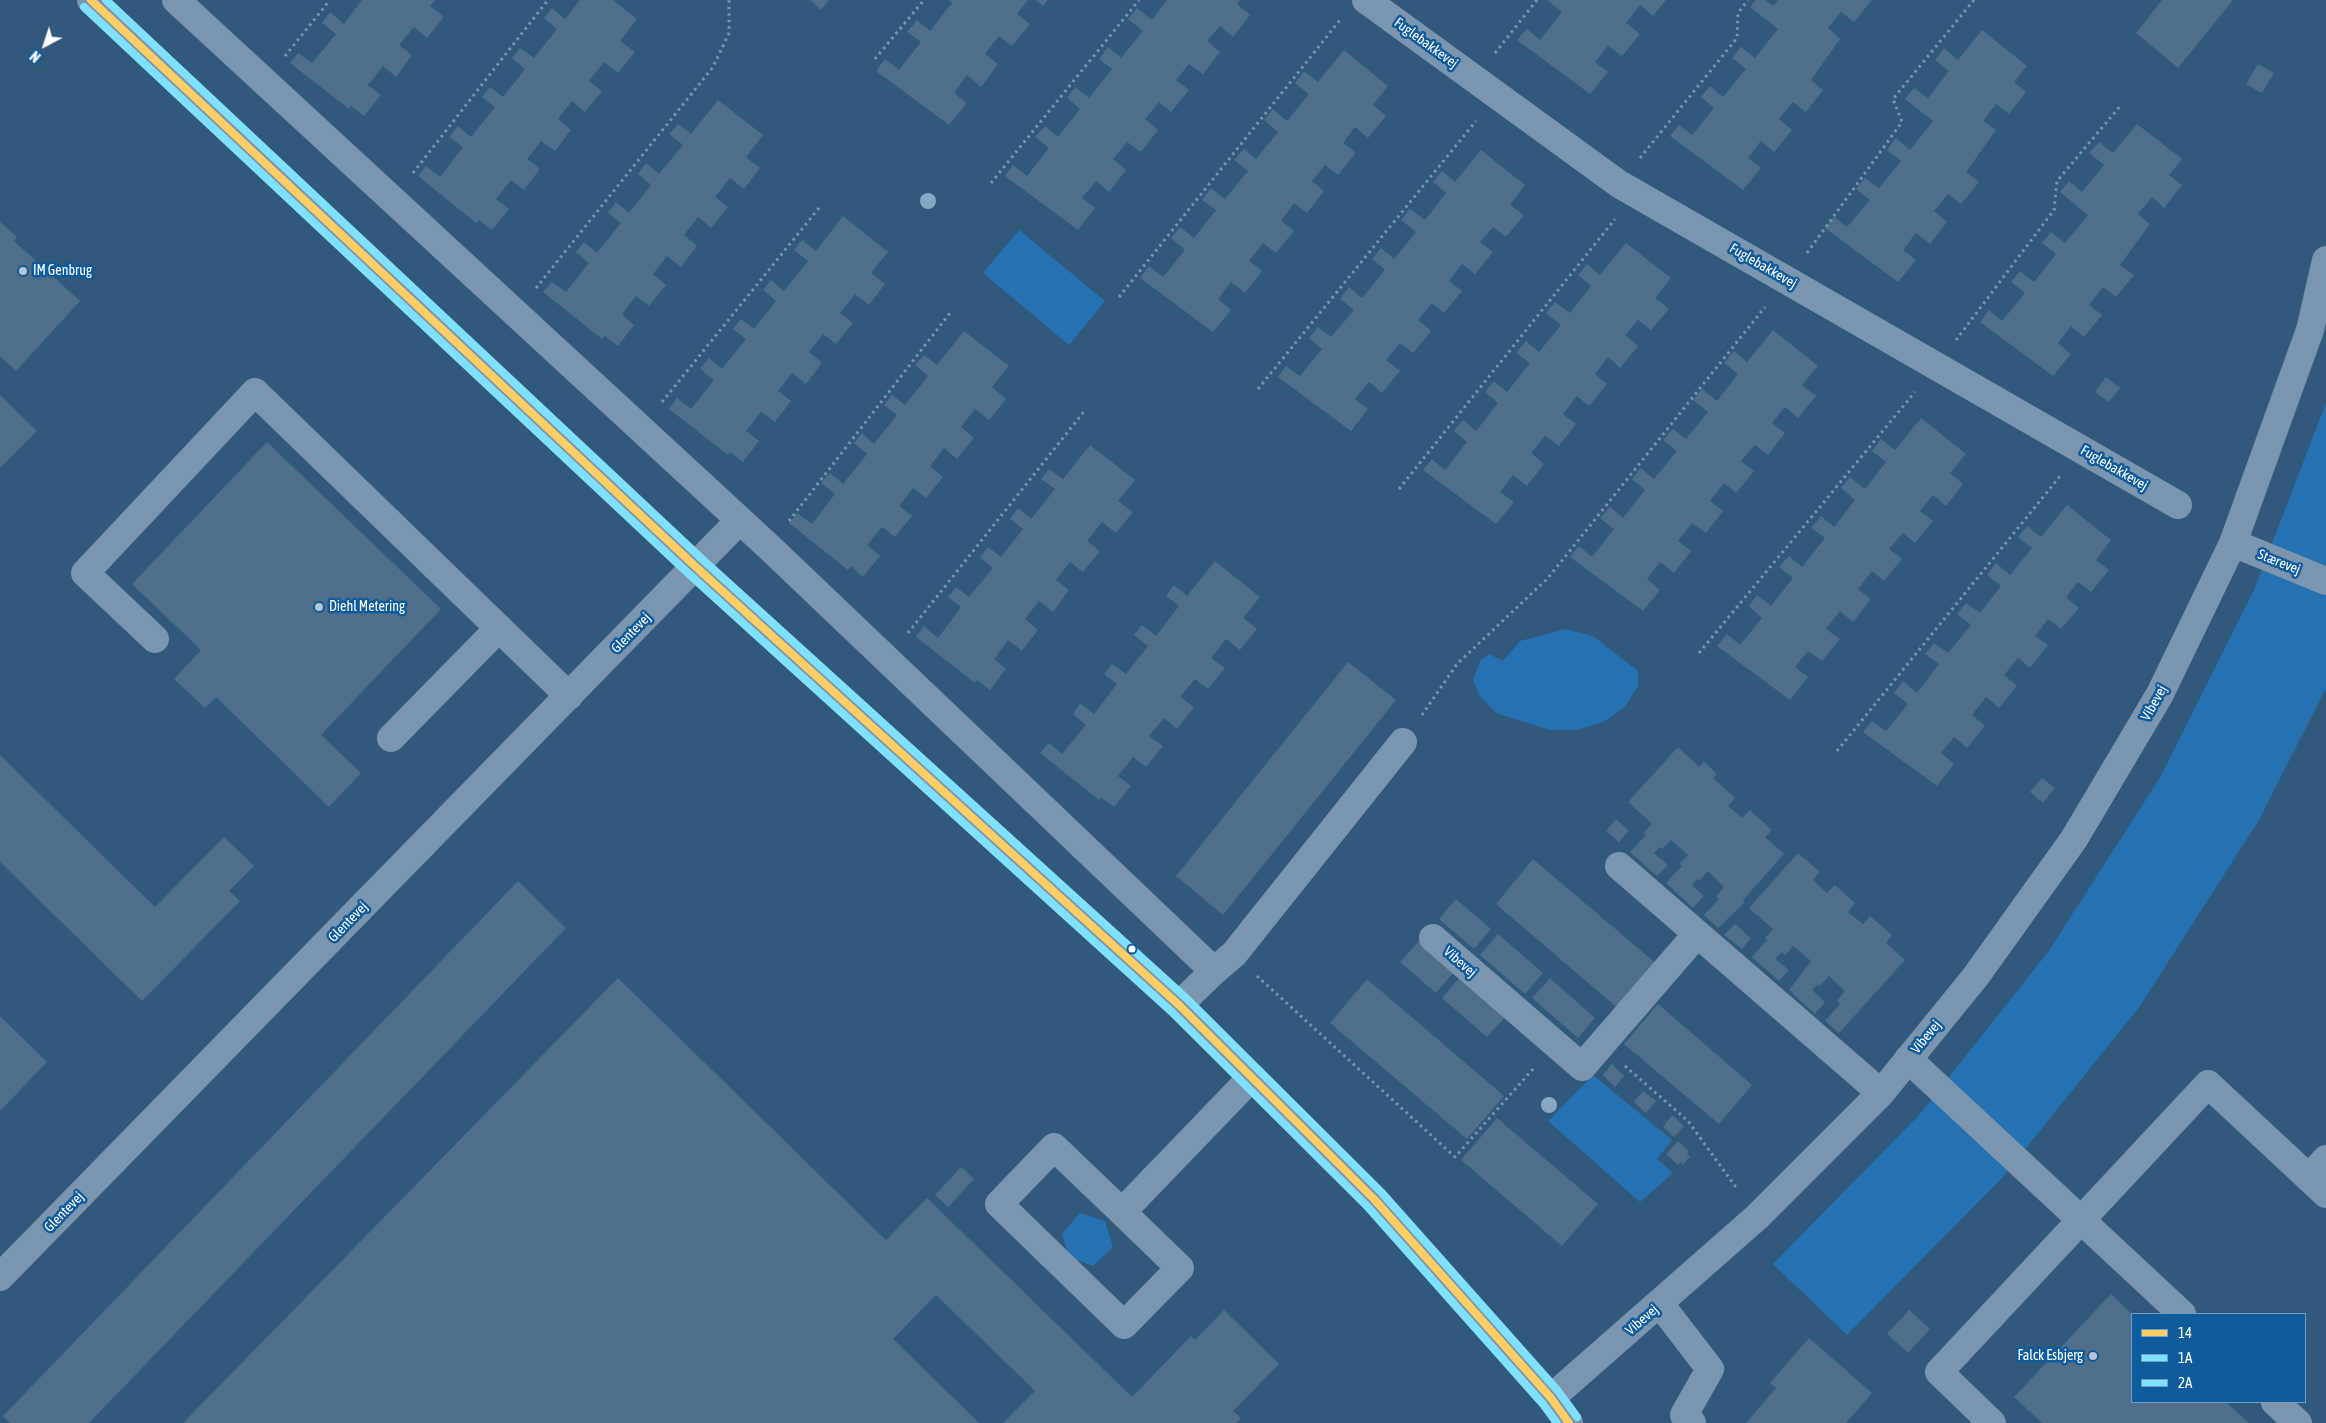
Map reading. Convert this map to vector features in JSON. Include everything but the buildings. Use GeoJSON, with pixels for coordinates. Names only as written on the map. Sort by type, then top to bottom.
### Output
{"type":"FeatureCollection","features":[{"type":"Feature","properties":{"kind":"street"},"geometry":{"type":"LineString","coordinates":[[91,0],[696,567],[1179,1004],[1374,1198],[1552,1398],[1569,1423]]}},
{"type":"Feature","properties":{"kind":"street"},"geometry":{"type":"LineString","coordinates":[[176,0],[639,429],[740,520],[887,660],[1224,963]]}},
{"type":"Feature","properties":{"kind":"street","name":"Fuglebakkevej"},"geometry":{"type":"LineString","coordinates":[[1366,0],[1628,189],[2178,505]]}},
{"type":"Feature","properties":{"kind":"street","name":"Vibevej"},"geometry":{"type":"LineString","coordinates":[[1552,1398],[1757,1217],[1880,1093],[1976,976],[2074,839],[2160,694],[2233,543],[2310,330],[2326,260]]}},
{"type":"Feature","properties":{"kind":"street"},"geometry":{"type":"LineString","coordinates":[[155,640],[85,573],[255,392],[569,696]]}},
{"type":"Feature","properties":{"kind":"street","name":"Glentevej"},"geometry":{"type":"LineString","coordinates":[[0,1277],[740,520]]}},
{"type":"Feature","properties":{"kind":"street","name":"Stærevej"},"geometry":{"type":"LineString","coordinates":[[2233,543],[2326,580]]}},
{"type":"Feature","properties":{"kind":"street"},"geometry":{"type":"LineString","coordinates":[[391,738],[499,628]]}},
{"type":"Feature","properties":{"kind":"street"},"geometry":{"type":"LineString","coordinates":[[1179,1004],[1224,963],[1403,742]]}},
{"type":"Feature","properties":{"kind":"street"},"geometry":{"type":"LineString","coordinates":[[1619,866],[1880,1093]]}},
{"type":"Feature","properties":{"kind":"street","name":"Vibevej"},"geometry":{"type":"LineString","coordinates":[[1433,938],[1582,1067],[1697,934]]}},
{"type":"Feature","properties":{"kind":"street"},"geometry":{"type":"LineString","coordinates":[[1908,1059],[2181,1313]]}},
{"type":"Feature","properties":{"kind":"street"},"geometry":{"type":"LineString","coordinates":[[1122,1212],[1252,1077]]}},
{"type":"Feature","properties":{"kind":"street"},"geometry":{"type":"LineString","coordinates":[[1992,1423],[1939,1372],[2208,1084],[2320,1177]]}},
{"type":"Feature","properties":{"kind":"street"},"geometry":{"type":"LineString","coordinates":[[1054,1147],[1122,1212],[1180,1268],[1124,1325],[999,1204],[1054,1147]]}},
{"type":"Feature","properties":{"kind":"street"},"geometry":{"type":"LineString","coordinates":[[1660,1304],[1710,1369],[1684,1415],[1692,1423]]}},
{"type":"Feature","properties":{"kind":"street"},"geometry":{"type":"LineString","coordinates":[[2276,1403],[2298,1423]]}},
{"type":"Feature","properties":{"kind":"path"},"geometry":{"type":"LineString","coordinates":[[264,82],[330,0]]}},
{"type":"Feature","properties":{"kind":"path"},"geometry":{"type":"LineString","coordinates":[[392,200],[548,0]]}},
{"type":"Feature","properties":{"kind":"path"},"geometry":{"type":"LineString","coordinates":[[515,314],[713,67],[729,33],[728,0]]}},
{"type":"Feature","properties":{"kind":"path"},"geometry":{"type":"LineString","coordinates":[[875,59],[924,0]]}},
{"type":"Feature","properties":{"kind":"path"},"geometry":{"type":"LineString","coordinates":[[991,182],[1139,0]]}},
{"type":"Feature","properties":{"kind":"path"},"geometry":{"type":"LineString","coordinates":[[1474,79],[1537,0]]}},
{"type":"Feature","properties":{"kind":"path"},"geometry":{"type":"LineString","coordinates":[[1399,489],[1628,189],[1737,38],[1738,13],[1748,0]]}},
{"type":"Feature","properties":{"kind":"path"},"geometry":{"type":"LineString","coordinates":[[1403,742],[1457,664],[1548,578],[1787,279],[1902,122],[1893,99],[1974,0]]}},
{"type":"Feature","properties":{"kind":"path"},"geometry":{"type":"LineString","coordinates":[[1119,297],[1344,15]]}},
{"type":"Feature","properties":{"kind":"path"},"geometry":{"type":"LineString","coordinates":[[1258,389],[1497,95]]}},
{"type":"Feature","properties":{"kind":"path"},"geometry":{"type":"LineString","coordinates":[[1700,653],[1937,365],[2054,210],[2057,181],[2122,104]]}},
{"type":"Feature","properties":{"kind":"path"},"geometry":{"type":"LineString","coordinates":[[639,429],[819,208]]}},
{"type":"Feature","properties":{"kind":"path"},"geometry":{"type":"LineString","coordinates":[[769,547],[950,313]]}},
{"type":"Feature","properties":{"kind":"path"},"geometry":{"type":"LineString","coordinates":[[887,660],[1086,409]]}},
{"type":"Feature","properties":{"kind":"path"},"geometry":{"type":"LineString","coordinates":[[1837,752],[2082,450]]}},
{"type":"Feature","properties":{"kind":"path"},"geometry":{"type":"LineString","coordinates":[[1224,963],[1455,1157],[1555,1044]]}},
{"type":"Feature","properties":{"kind":"path"},"geometry":{"type":"LineString","coordinates":[[1601,1045],[1688,1121],[1757,1217]]}},
{"type":"Feature","properties":{"kind":"shaded area"},"geometry":{"type":"Polygon","coordinates":[[[1019,230],[1105,301],[1069,345],[983,273],[1019,230]]]}},
{"type":"Feature","properties":{"kind":"shaded area"},"geometry":{"type":"Polygon","coordinates":[[[2326,403],[2326,688],[2259,820],[2140,1006],[2002,1178],[1847,1335],[1773,1264],[1919,1115],[2048,952],[2161,776],[2254,590],[2326,403]]]}},
{"type":"Feature","properties":{"kind":"shaded area"},"geometry":{"type":"Polygon","coordinates":[[[1565,629],[1593,636],[1638,671],[1638,686],[1625,707],[1603,722],[1577,730],[1550,730],[1496,713],[1480,696],[1473,680],[1480,661],[1489,654],[1503,661],[1520,641],[1565,629]]]}},
{"type":"Feature","properties":{"kind":"shaded area"},"geometry":{"type":"Polygon","coordinates":[[[1593,1075],[1672,1140],[1657,1159],[1673,1173],[1640,1202],[1548,1121],[1593,1075]]]}},
{"type":"Feature","properties":{"kind":"shaded area"},"geometry":{"type":"Polygon","coordinates":[[[1080,1213],[1105,1221],[1113,1247],[1093,1266],[1069,1257],[1062,1234],[1080,1213]]]}},
{"type":"Feature","properties":{"kind":"transit line","name":"14"},"geometry":{"type":"LineString","coordinates":[[91,0],[696,567],[1179,1005],[1374,1199],[1551,1398],[1569,1423]]}},
{"type":"Feature","properties":{"kind":"transit line","name":"2A"},"geometry":{"type":"LineString","coordinates":[[106,0],[703,560],[1186,998],[1381,1192],[1558,1391],[1577,1417]]}},
{"type":"Feature","properties":{"kind":"transit line","name":"1A"},"geometry":{"type":"LineString","coordinates":[[84,7],[689,574],[1172,1012],[1367,1206],[1543,1404],[1557,1423]]}},
{"type":"Feature","properties":{"kind":"place","name":"IM Genbrug"},"geometry":{"type":"Point","coordinates":[23,271]}},
{"type":"Feature","properties":{"kind":"place","name":"Diehl Metering"},"geometry":{"type":"Point","coordinates":[319,607]}},
{"type":"Feature","properties":{"kind":"place","name":"Falck Esbjerg"},"geometry":{"type":"Point","coordinates":[2093,1356]}}]}
